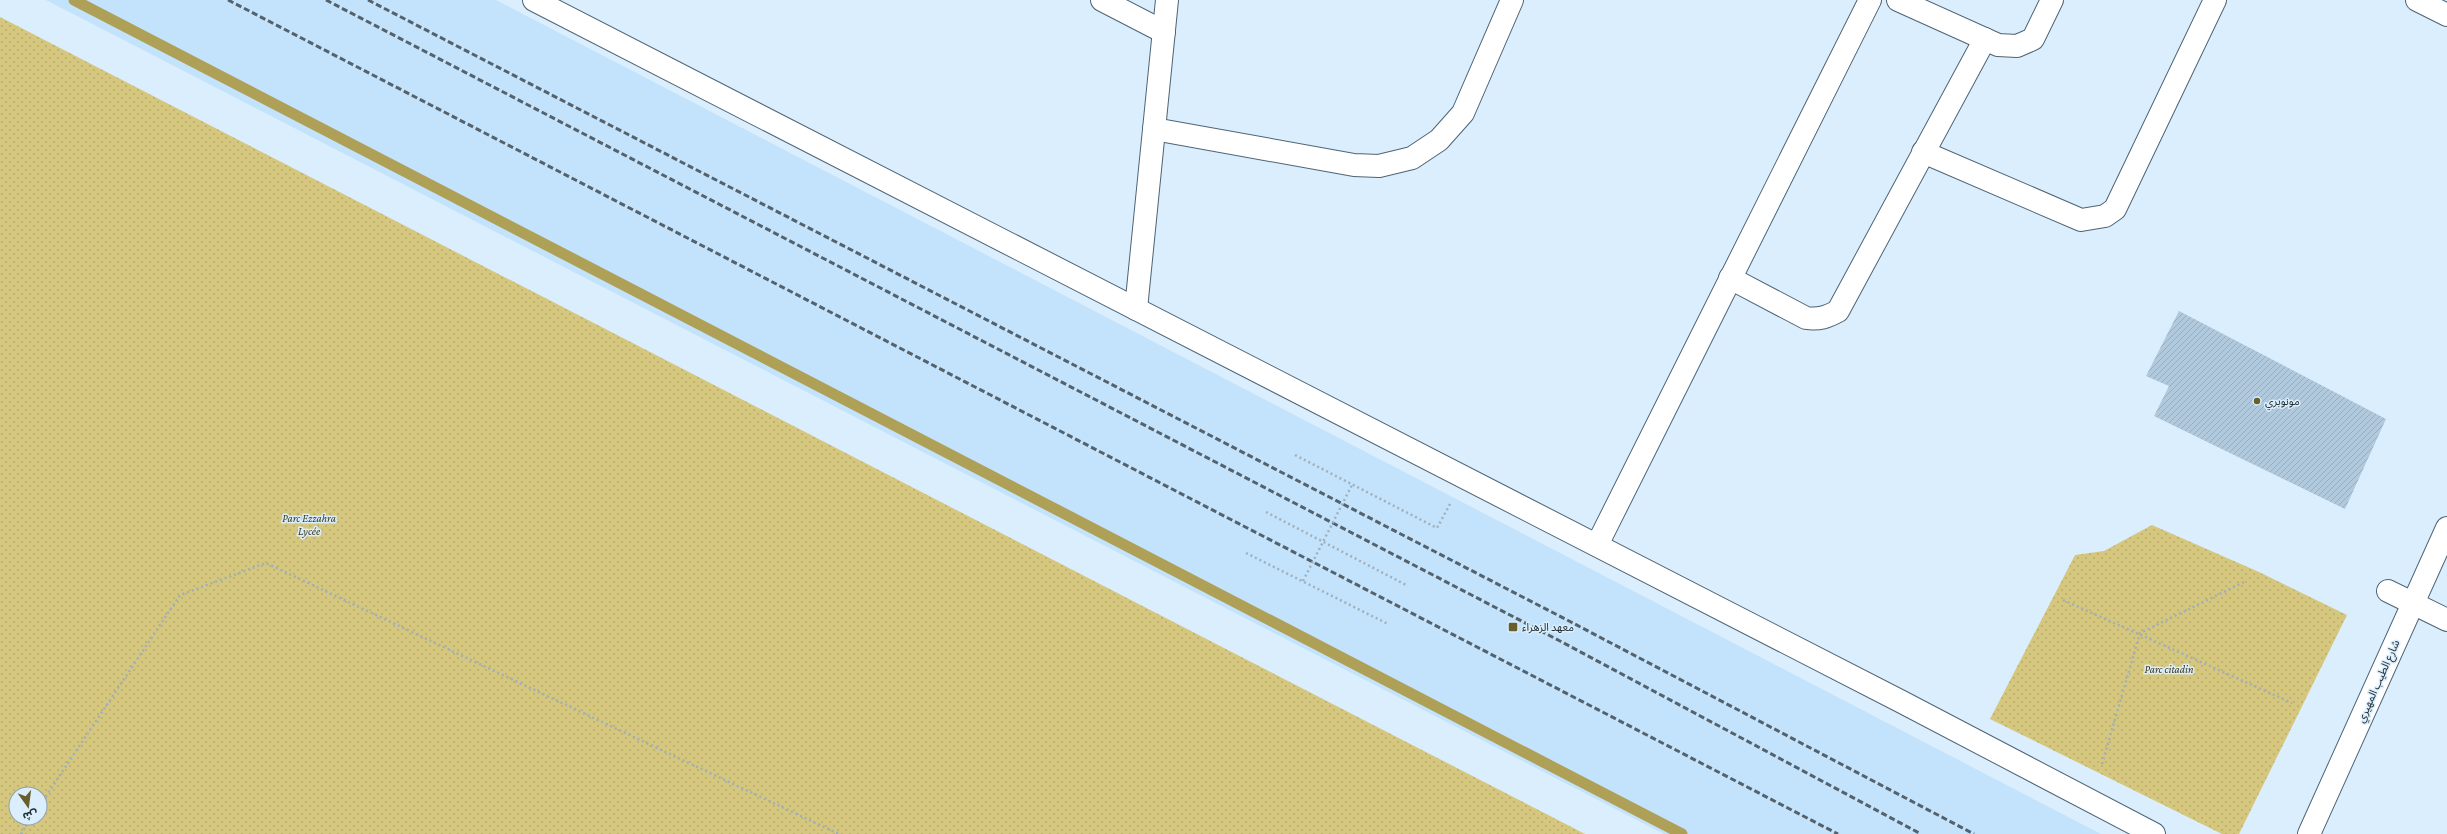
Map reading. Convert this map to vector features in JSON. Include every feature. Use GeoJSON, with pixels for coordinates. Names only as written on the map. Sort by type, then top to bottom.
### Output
{"type":"FeatureCollection","features":[{"type":"Feature","properties":{"kind":"street"},"geometry":{"type":"LineString","coordinates":[[534,0],[1597,545],[2154,834]]}},
{"type":"Feature","properties":{"kind":"street"},"geometry":{"type":"LineString","coordinates":[[1102,0],[1164,32]]}},
{"type":"Feature","properties":{"kind":"street"},"geometry":{"type":"LineString","coordinates":[[1136,309],[1167,0]]}},
{"type":"Feature","properties":{"kind":"street"},"geometry":{"type":"LineString","coordinates":[[1154,129],[1354,165],[1379,166],[1412,158],[1439,140],[1463,113],[1512,0]]}},
{"type":"Feature","properties":{"kind":"street"},"geometry":{"type":"LineString","coordinates":[[1597,545],[1870,0]]}},
{"type":"Feature","properties":{"kind":"street"},"geometry":{"type":"LineString","coordinates":[[1898,0],[1985,39],[1998,44],[2017,46],[2032,39],[2052,0]]}},
{"type":"Feature","properties":{"kind":"street"},"geometry":{"type":"LineString","coordinates":[[1923,152],[2081,220],[2105,216],[2115,209],[2215,0]]}},
{"type":"Feature","properties":{"kind":"street"},"geometry":{"type":"LineString","coordinates":[[2417,0],[2447,15]]}},
{"type":"Feature","properties":{"kind":"street"},"geometry":{"type":"LineString","coordinates":[[1730,278],[1806,318],[1815,319],[1828,317],[1838,311],[1985,39]]}},
{"type":"Feature","properties":{"kind":"street","name":"شارع الطيب المهيري"},"geometry":{"type":"LineString","coordinates":[[2309,834],[2447,528]]}},
{"type":"Feature","properties":{"kind":"street"},"geometry":{"type":"LineString","coordinates":[[2388,591],[2447,620]]}},
{"type":"Feature","properties":{"kind":"path"},"geometry":{"type":"LineString","coordinates":[[1295,455],[1437,528]]}},
{"type":"Feature","properties":{"kind":"path"},"geometry":{"type":"LineString","coordinates":[[1303,581],[1352,485]]}},
{"type":"Feature","properties":{"kind":"path"},"geometry":{"type":"LineString","coordinates":[[1266,512],[1408,586]]}},
{"type":"Feature","properties":{"kind":"path"},"geometry":{"type":"LineString","coordinates":[[1246,552],[1388,624]]}},
{"type":"Feature","properties":{"kind":"path"},"geometry":{"type":"LineString","coordinates":[[48,793],[180,595],[266,563],[839,834]]}},
{"type":"Feature","properties":{"kind":"path"},"geometry":{"type":"LineString","coordinates":[[2102,764],[2140,633],[2246,581]]}},
{"type":"Feature","properties":{"kind":"path"},"geometry":{"type":"LineString","coordinates":[[2063,600],[2140,633],[2292,703]]}},
{"type":"Feature","properties":{"kind":"shaded area"},"geometry":{"type":"Polygon","coordinates":[[[46,0],[496,0],[2101,834],[1664,834],[46,0]]]}},
{"type":"Feature","properties":{"kind":"green space","name":"Parc Ezzahra Lycée"},"geometry":{"type":"Polygon","coordinates":[[[0,17],[1585,834],[0,834],[0,17]]]}},
{"type":"Feature","properties":{"kind":"green space","name":"Parc citadin"},"geometry":{"type":"Polygon","coordinates":[[[2152,525],[2259,572],[2347,615],[2239,834],[2222,834],[1990,719],[2075,555],[2104,551],[2152,525]]]}},
{"type":"Feature","properties":{"kind":"building","name":"مونوبري"},"geometry":{"type":"Polygon","coordinates":[[[2179,311],[2386,419],[2345,509],[2154,416],[2169,386],[2146,376],[2179,311]]]}},
{"type":"Feature","properties":{"kind":"waterway"},"geometry":{"type":"LineString","coordinates":[[74,0],[1682,834]]}},
{"type":"Feature","properties":{"kind":"railway"},"geometry":{"type":"LineString","coordinates":[[228,0],[1838,834]]}},
{"type":"Feature","properties":{"kind":"railway"},"geometry":{"type":"LineString","coordinates":[[326,0],[1560,641],[1921,834]]}},
{"type":"Feature","properties":{"kind":"railway"},"geometry":{"type":"LineString","coordinates":[[368,0],[1571,622],[1974,834]]}},
{"type":"Feature","properties":{"kind":"place","name":"مونوبري"},"geometry":{"type":"Point","coordinates":[2257,401]}},
{"type":"Feature","properties":{"kind":"place","name":"معهد الزهراء"},"geometry":{"type":"Point","coordinates":[1513,627]}}]}
